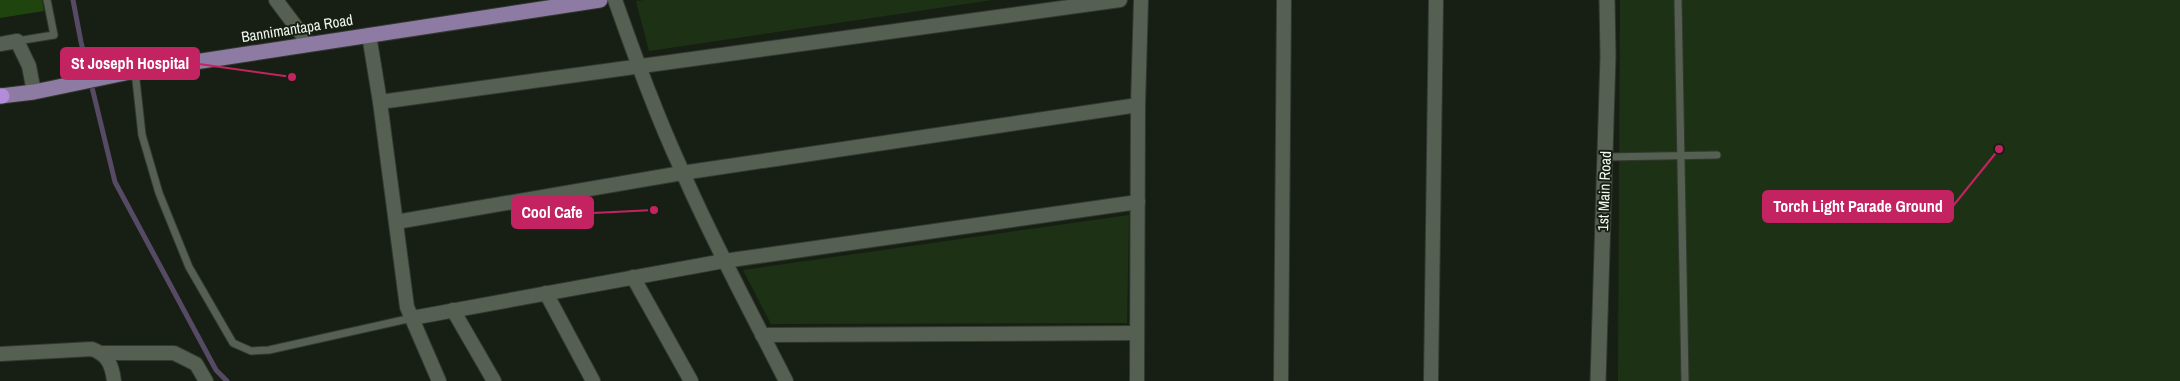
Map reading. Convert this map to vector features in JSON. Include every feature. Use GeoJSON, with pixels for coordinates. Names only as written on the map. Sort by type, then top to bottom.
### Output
{"type":"FeatureCollection","features":[{"type":"Feature","properties":{"kind":"main road","name":"Bannimantapa Road"},"geometry":{"type":"LineString","coordinates":[[1,96],[40,91],[132,72],[600,0]]}},
{"type":"Feature","properties":{"kind":"street"},"geometry":{"type":"LineString","coordinates":[[276,0],[309,44]]}},
{"type":"Feature","properties":{"kind":"street"},"geometry":{"type":"LineString","coordinates":[[615,0],[682,173],[724,261],[786,381]]}},
{"type":"Feature","properties":{"kind":"street"},"geometry":{"type":"LineString","coordinates":[[380,102],[1120,0]]}},
{"type":"Feature","properties":{"kind":"street"},"geometry":{"type":"LineString","coordinates":[[1137,381],[1138,105],[1141,0]]}},
{"type":"Feature","properties":{"kind":"street"},"geometry":{"type":"LineString","coordinates":[[1281,381],[1284,0]]}},
{"type":"Feature","properties":{"kind":"street"},"geometry":{"type":"LineString","coordinates":[[1431,381],[1436,0]]}},
{"type":"Feature","properties":{"kind":"street","name":"1st Main Road"},"geometry":{"type":"LineString","coordinates":[[1598,381],[1608,56],[1607,0]]}},
{"type":"Feature","properties":{"kind":"street"},"geometry":{"type":"LineString","coordinates":[[369,35],[380,102],[407,306],[440,381]]}},
{"type":"Feature","properties":{"kind":"street"},"geometry":{"type":"LineString","coordinates":[[0,44],[17,41],[40,91]]}},
{"type":"Feature","properties":{"kind":"street"},"geometry":{"type":"LineString","coordinates":[[396,222],[682,173],[1138,105]]}},
{"type":"Feature","properties":{"kind":"street"},"geometry":{"type":"LineString","coordinates":[[412,318],[724,261],[1138,202]]}},
{"type":"Feature","properties":{"kind":"street"},"geometry":{"type":"LineString","coordinates":[[633,277],[691,381]]}},
{"type":"Feature","properties":{"kind":"street"},"geometry":{"type":"LineString","coordinates":[[546,293],[593,381]]}},
{"type":"Feature","properties":{"kind":"street"},"geometry":{"type":"LineString","coordinates":[[453,310],[494,381]]}},
{"type":"Feature","properties":{"kind":"street"},"geometry":{"type":"LineString","coordinates":[[762,335],[1137,333]]}},
{"type":"Feature","properties":{"kind":"street"},"geometry":{"type":"LineString","coordinates":[[0,354],[92,349],[101,353],[109,360],[114,381]]}},
{"type":"Feature","properties":{"kind":"street"},"geometry":{"type":"LineString","coordinates":[[101,353],[174,353],[196,364],[206,381]]}},
{"type":"Feature","properties":{"kind":"lane"},"geometry":{"type":"LineString","coordinates":[[17,41],[54,35],[47,0]]}},
{"type":"Feature","properties":{"kind":"lane"},"geometry":{"type":"LineString","coordinates":[[1678,0],[1685,381]]}},
{"type":"Feature","properties":{"kind":"lane"},"geometry":{"type":"LineString","coordinates":[[132,72],[142,135],[159,193],[189,267],[233,343],[251,351],[269,350],[412,318]]}},
{"type":"Feature","properties":{"kind":"lane"},"geometry":{"type":"LineString","coordinates":[[1605,157],[1681,154],[1717,155]]}},
{"type":"Feature","properties":{"kind":"green space"},"geometry":{"type":"Polygon","coordinates":[[[992,0],[649,51],[636,1],[992,0]]]}},
{"type":"Feature","properties":{"kind":"green space"},"geometry":{"type":"Polygon","coordinates":[[[1620,0],[2180,0],[2180,381],[1618,381],[1620,0]]]}},
{"type":"Feature","properties":{"kind":"green space"},"geometry":{"type":"Polygon","coordinates":[[[1129,215],[1127,323],[771,324],[743,270],[1129,215]]]}},
{"type":"Feature","properties":{"kind":"building"},"geometry":{"type":"Polygon","coordinates":[[[0,0],[42,0],[44,11],[0,18],[0,0]]]}},
{"type":"Feature","properties":{"kind":"waterway"},"geometry":{"type":"LineString","coordinates":[[73,0],[81,42],[115,182],[216,370],[227,381]]}},
{"type":"Feature","properties":{"kind":"place","name":"St Joseph Hospital"},"geometry":{"type":"Point","coordinates":[292,77]}},
{"type":"Feature","properties":{"kind":"place","name":"Torch Light Parade Ground"},"geometry":{"type":"Point","coordinates":[1999,149]}},
{"type":"Feature","properties":{"kind":"place","name":"Cool Cafe"},"geometry":{"type":"Point","coordinates":[654,210]}}]}
